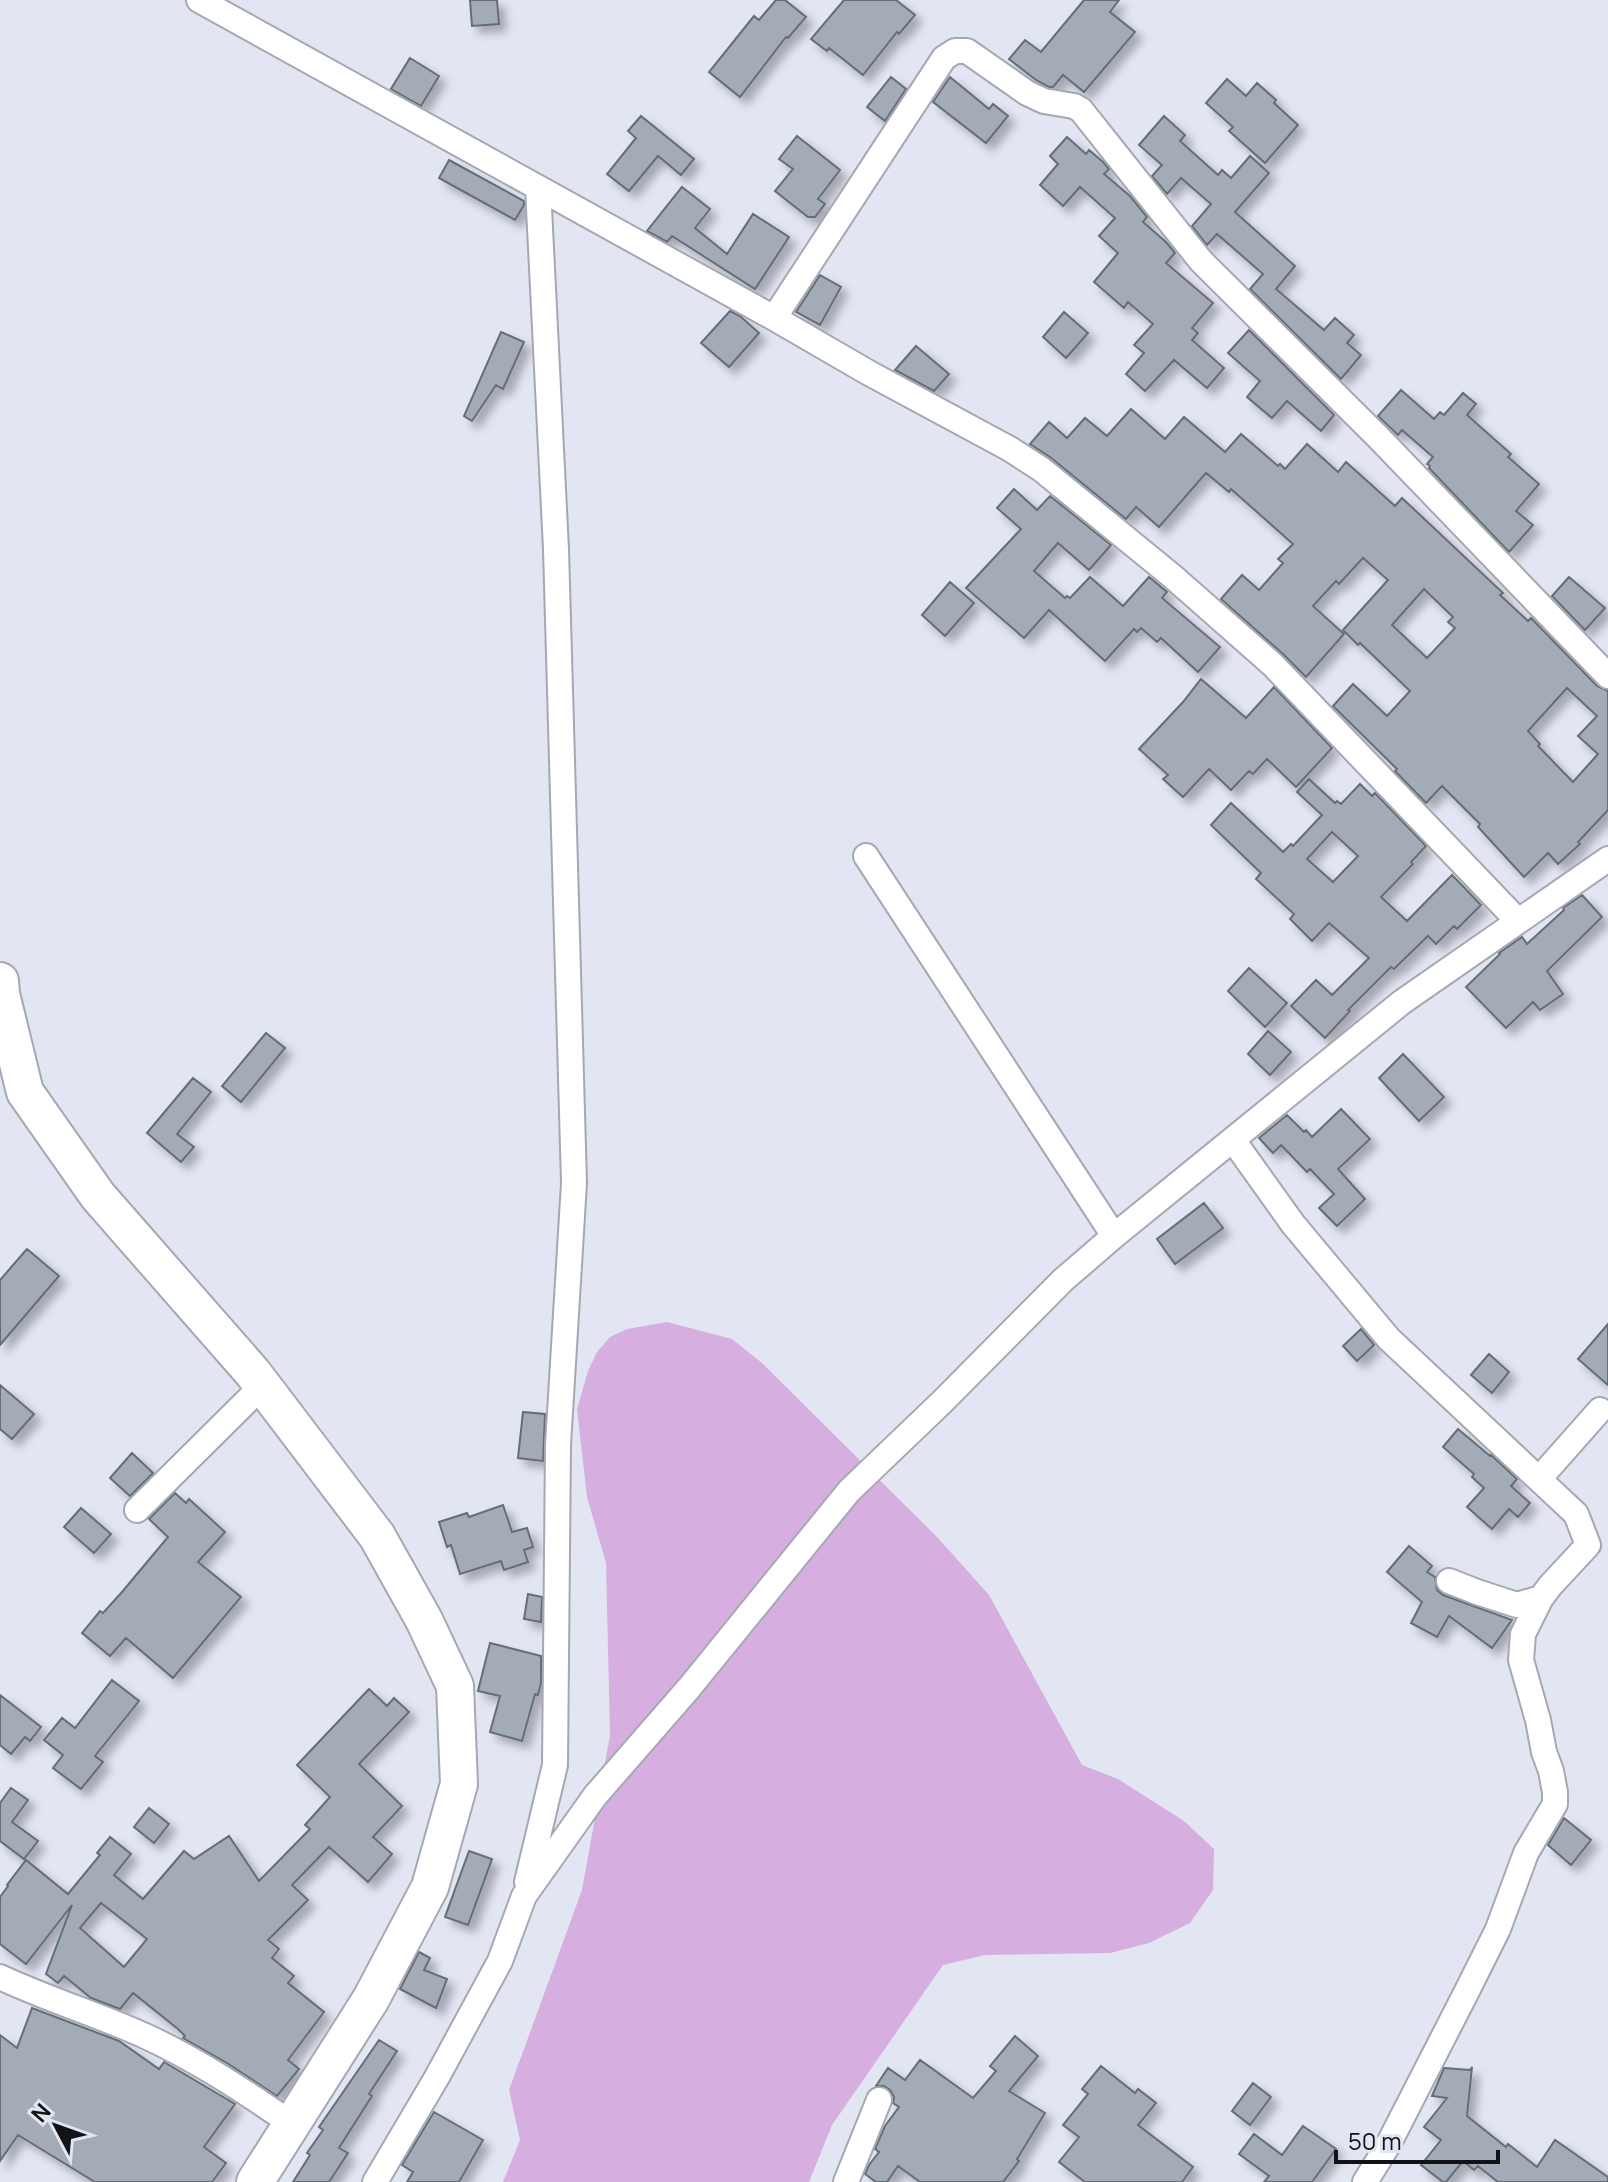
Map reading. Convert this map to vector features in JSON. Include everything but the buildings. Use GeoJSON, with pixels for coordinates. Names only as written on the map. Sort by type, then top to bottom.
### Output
{"type":"FeatureCollection","features":[{"type":"Feature","properties":{"kind":"highway"},"geometry":{"type":"LineString","coordinates":[[0,981],[25,1092],[98,1196],[263,1385],[377,1536],[424,1620],[455,1686],[459,1784],[430,1887],[371,1999],[255,2182]]}},
{"type":"Feature","properties":{"kind":"street"},"geometry":{"type":"LineString","coordinates":[[199,0],[1041,469],[1225,620],[1273,665],[1518,921]]}},
{"type":"Feature","properties":{"kind":"street"},"geometry":{"type":"LineString","coordinates":[[774,318],[944,58],[955,51],[971,53],[1027,93],[1044,101],[1081,110],[1201,261],[1378,437],[1608,676]]}},
{"type":"Feature","properties":{"kind":"street"},"geometry":{"type":"LineString","coordinates":[[375,2182],[500,1961],[524,1896],[555,1765],[558,1445],[574,1183],[556,549],[538,188]]}},
{"type":"Feature","properties":{"kind":"street"},"geometry":{"type":"LineString","coordinates":[[866,856],[1114,1236]]}},
{"type":"Feature","properties":{"kind":"street"},"geometry":{"type":"LineString","coordinates":[[524,1896],[595,1796],[689,1688],[849,1491],[1063,1280],[1402,1002],[1608,859]]}},
{"type":"Feature","properties":{"kind":"street"},"geometry":{"type":"LineString","coordinates":[[1233,1140],[1293,1224],[1389,1339],[1576,1514],[1588,1545],[1541,1598],[1523,1634],[1521,1660],[1551,1771],[1555,1804],[1526,1853],[1498,1929],[1473,1979],[1388,2145],[1365,2182]]}},
{"type":"Feature","properties":{"kind":"street"},"geometry":{"type":"LineString","coordinates":[[137,1510],[263,1385]]}},
{"type":"Feature","properties":{"kind":"street"},"geometry":{"type":"LineString","coordinates":[[1539,1479],[1600,1410]]}},
{"type":"Feature","properties":{"kind":"street"},"geometry":{"type":"LineString","coordinates":[[1449,1581],[1517,1605],[1541,1598]]}},
{"type":"Feature","properties":{"kind":"street"},"geometry":{"type":"LineString","coordinates":[[0,1977],[145,2036],[226,2079],[292,2124]]}},
{"type":"Feature","properties":{"kind":"street"},"geometry":{"type":"LineString","coordinates":[[846,2182],[879,2100]]}},
{"type":"Feature","properties":{"kind":"shaded area"},"geometry":{"type":"Polygon","coordinates":[[[667,1322],[732,1339],[762,1363],[938,1538],[989,1595],[1082,1765],[1118,1779],[1184,1821],[1214,1849],[1213,1890],[1190,1923],[1149,1943],[1110,1953],[985,1955],[943,1965],[832,2125],[809,2182],[503,2182],[520,2140],[509,2090],[582,1890],[610,1735],[606,1563],[587,1497],[577,1409],[588,1371],[597,1352],[610,1337],[627,1329],[667,1322]]]}}]}
